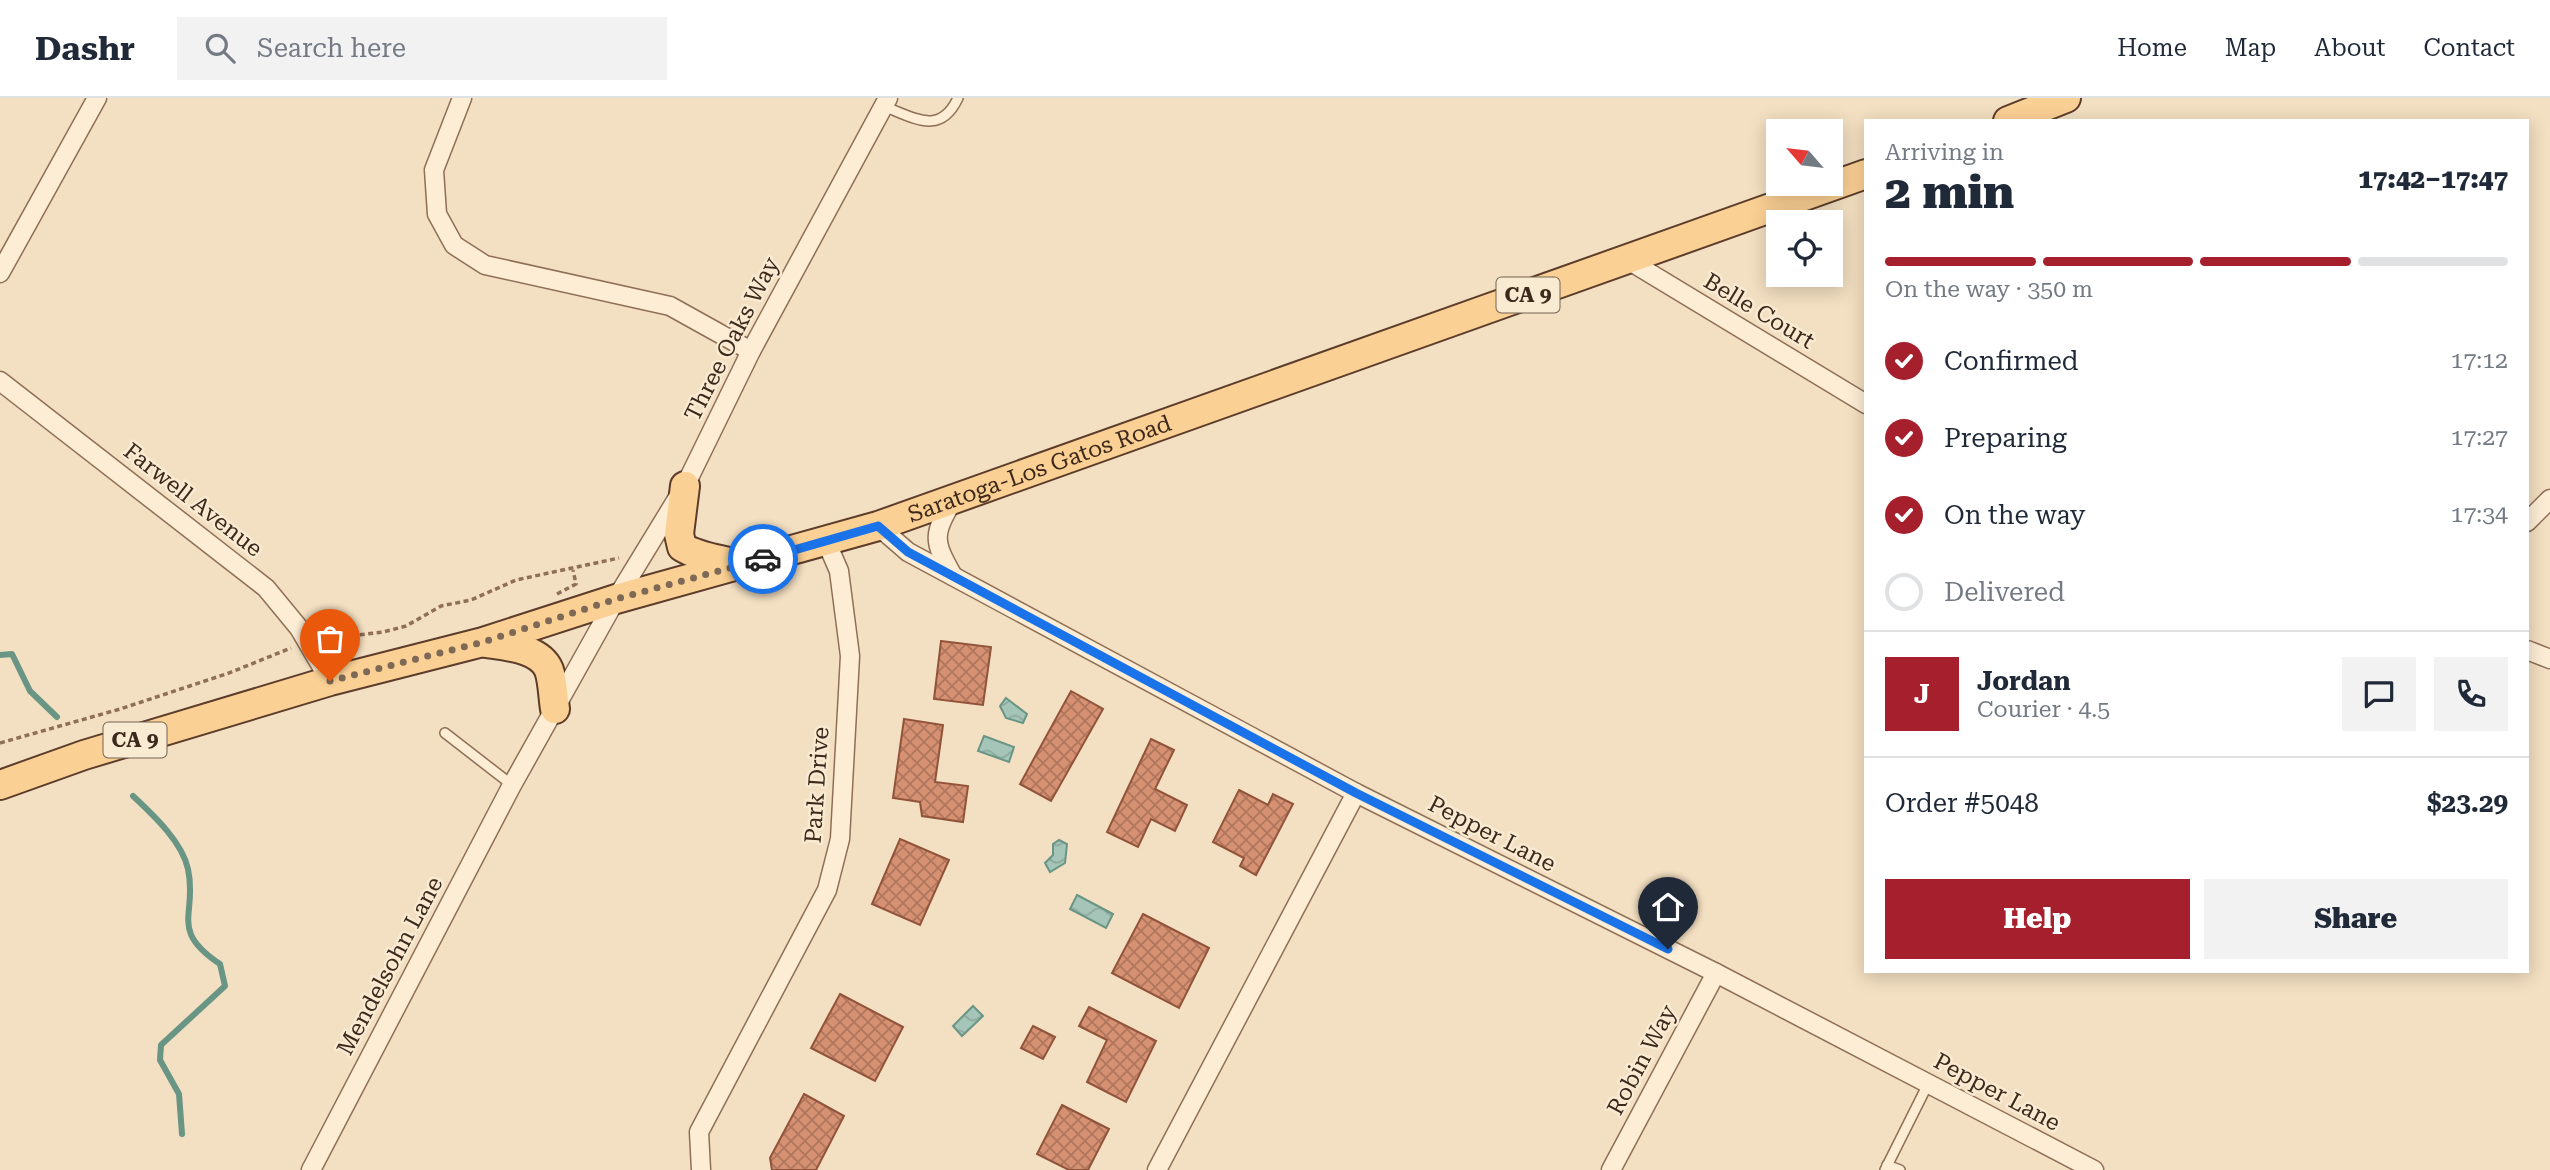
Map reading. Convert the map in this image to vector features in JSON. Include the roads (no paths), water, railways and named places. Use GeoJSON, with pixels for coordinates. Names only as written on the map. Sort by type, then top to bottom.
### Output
{"type":"FeatureCollection","features":[{"type":"Feature","properties":{"kind":"main road"},"geometry":{"type":"LineString","coordinates":[[2013,119],[2066,98]]}},
{"type":"Feature","properties":{"kind":"main road","name":"Saratoga-Los Gatos Road"},"geometry":{"type":"LineString","coordinates":[[0,785],[84,755],[330,681],[483,642],[616,599],[878,526],[1864,175]]}},
{"type":"Feature","properties":{"kind":"main road"},"geometry":{"type":"LineString","coordinates":[[685,486],[679,534],[682,547],[693,555],[711,556],[740,565]]}},
{"type":"Feature","properties":{"kind":"main road"},"geometry":{"type":"LineString","coordinates":[[483,642],[522,649],[537,657],[549,669],[555,709]]}},
{"type":"Feature","properties":{"kind":"street"},"geometry":{"type":"LineString","coordinates":[[0,273],[97,98]]}},
{"type":"Feature","properties":{"kind":"street"},"geometry":{"type":"LineString","coordinates":[[462,98],[434,170],[437,215],[454,245],[485,265],[670,306],[751,351]]}},
{"type":"Feature","properties":{"kind":"street","name":"Three Oaks Way"},"geometry":{"type":"LineString","coordinates":[[616,599],[685,486],[751,351],[886,102]]}},
{"type":"Feature","properties":{"kind":"street","name":"Belle Court"},"geometry":{"type":"LineString","coordinates":[[1628,260],[1864,403]]}},
{"type":"Feature","properties":{"kind":"street","name":"Farwell Avenue"},"geometry":{"type":"LineString","coordinates":[[0,380],[266,588],[299,628],[330,681]]}},
{"type":"Feature","properties":{"kind":"street"},"geometry":{"type":"LineString","coordinates":[[953,576],[939,550],[937,527],[954,498]]}},
{"type":"Feature","properties":{"kind":"street"},"geometry":{"type":"LineString","coordinates":[[2529,521],[2550,499]]}},
{"type":"Feature","properties":{"kind":"street","name":"Pepper Lane"},"geometry":{"type":"LineString","coordinates":[[878,526],[908,552],[1356,793],[1928,1084],[2069,1165],[2094,1170]]}},
{"type":"Feature","properties":{"kind":"street","name":"Park Drive"},"geometry":{"type":"LineString","coordinates":[[701,1170],[699,1132],[827,890],[840,839],[850,656],[839,571],[826,541]]}},
{"type":"Feature","properties":{"kind":"street","name":"Mendelsohn Lane"},"geometry":{"type":"LineString","coordinates":[[311,1170],[512,785],[616,599]]}},
{"type":"Feature","properties":{"kind":"street"},"geometry":{"type":"LineString","coordinates":[[2529,651],[2550,659]]}},
{"type":"Feature","properties":{"kind":"street"},"geometry":{"type":"LineString","coordinates":[[1157,1170],[1356,793]]}},
{"type":"Feature","properties":{"kind":"street","name":"Robin Way"},"geometry":{"type":"LineString","coordinates":[[1611,1170],[1716,974]]}},
{"type":"Feature","properties":{"kind":"lane"},"geometry":{"type":"LineString","coordinates":[[886,102],[916,119],[936,122],[950,116],[958,98]]}},
{"type":"Feature","properties":{"kind":"lane"},"geometry":{"type":"LineString","coordinates":[[445,733],[512,785]]}},
{"type":"Feature","properties":{"kind":"lane"},"geometry":{"type":"LineString","coordinates":[[1900,1170],[1886,1168],[1928,1084]]}},
{"type":"Feature","properties":{"kind":"water"},"geometry":{"type":"Polygon","coordinates":[[[1006,698],[1027,714],[1023,723],[1006,718],[1000,706],[1006,698]]]}},
{"type":"Feature","properties":{"kind":"water"},"geometry":{"type":"Polygon","coordinates":[[[984,736],[1014,747],[1009,762],[978,751],[984,736]]]}},
{"type":"Feature","properties":{"kind":"water"},"geometry":{"type":"Polygon","coordinates":[[[1059,840],[1067,844],[1065,863],[1050,872],[1045,863],[1053,855],[1053,844],[1059,840]]]}},
{"type":"Feature","properties":{"kind":"water"},"geometry":{"type":"Polygon","coordinates":[[[1077,895],[1113,914],[1106,928],[1070,909],[1077,895]]]}},
{"type":"Feature","properties":{"kind":"water"},"geometry":{"type":"Polygon","coordinates":[[[973,1006],[983,1016],[962,1036],[953,1026],[973,1006]]]}},
{"type":"Feature","properties":{"kind":"waterway"},"geometry":{"type":"LineString","coordinates":[[0,655],[12,654],[30,691],[57,717]]}},
{"type":"Feature","properties":{"kind":"waterway"},"geometry":{"type":"LineString","coordinates":[[133,796],[180,848],[188,869],[190,885],[190,931],[194,941],[220,964],[225,986],[161,1045],[160,1060],[179,1094],[182,1134]]}}]}
